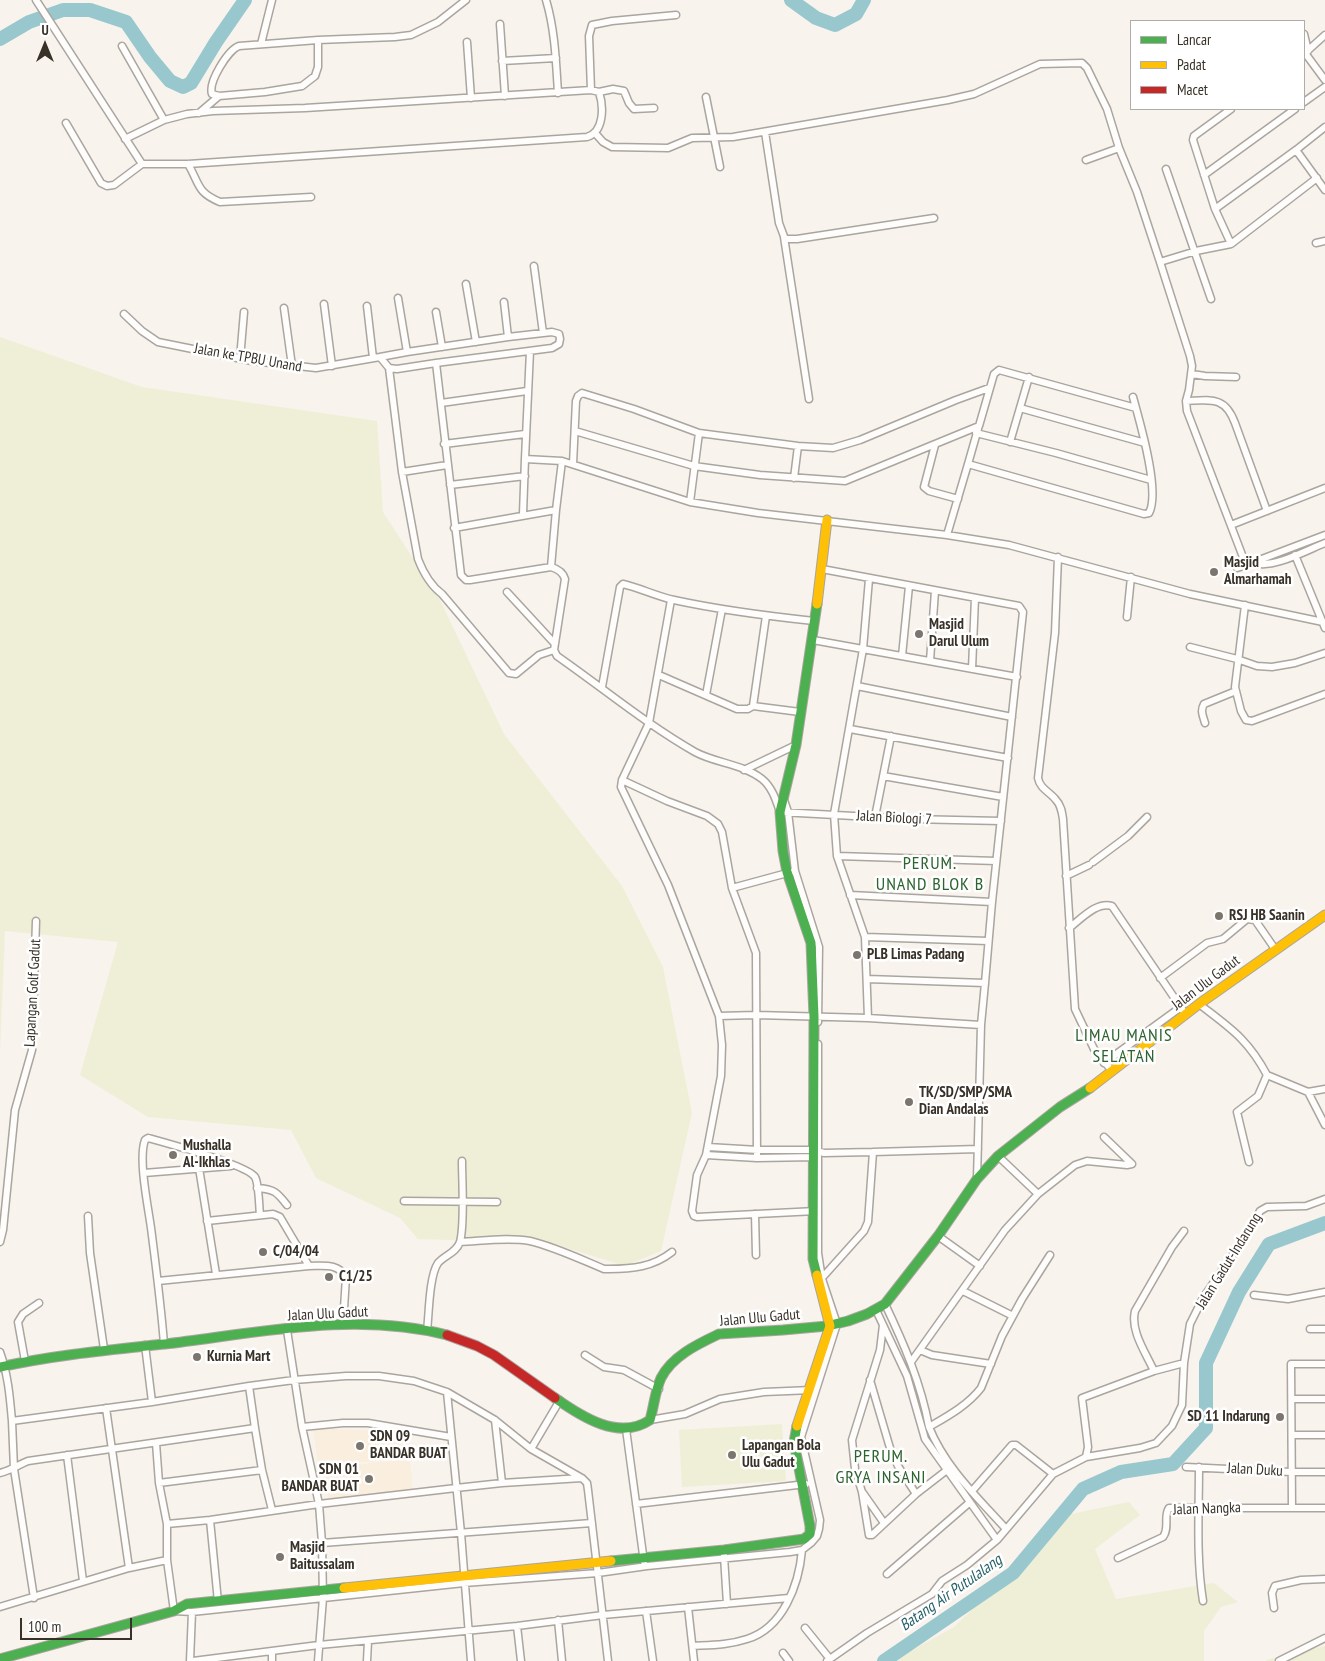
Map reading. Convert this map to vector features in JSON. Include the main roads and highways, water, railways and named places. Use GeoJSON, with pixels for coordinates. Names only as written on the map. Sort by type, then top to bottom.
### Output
{"type":"FeatureCollection","features":[{"type":"Feature","properties":{"kind":"waterway"},"geometry":{"type":"LineString","coordinates":[[0,39],[29,22],[63,10],[90,10],[126,22],[150,57],[170,81],[183,87],[191,83],[245,0]]}},
{"type":"Feature","properties":{"kind":"waterway"},"geometry":{"type":"LineString","coordinates":[[791,0],[816,18],[835,25],[856,14],[864,0]]}},
{"type":"Feature","properties":{"kind":"waterway","name":"Batang Air Putulalang"},"geometry":{"type":"LineString","coordinates":[[884,1661],[1013,1573],[1083,1489],[1121,1472],[1173,1464],[1206,1428],[1206,1363],[1239,1292],[1269,1244],[1325,1223]]}},
{"type":"Feature","properties":{"kind":"place","name":"Masjid Almarhamah"},"geometry":{"type":"Point","coordinates":[1214,572]}},
{"type":"Feature","properties":{"kind":"place","name":"Masjid Darul Ulum"},"geometry":{"type":"Point","coordinates":[919,634]}},
{"type":"Feature","properties":{"kind":"place","name":"RSJ HB Saanin"},"geometry":{"type":"Point","coordinates":[1219,916]}},
{"type":"Feature","properties":{"kind":"place","name":"PLB Limas Padang"},"geometry":{"type":"Point","coordinates":[857,955]}},
{"type":"Feature","properties":{"kind":"place","name":"TK/SD/SMP/SMA Dian Andalas"},"geometry":{"type":"Point","coordinates":[909,1102]}},
{"type":"Feature","properties":{"kind":"place","name":"Mushalla Al-Ikhlas"},"geometry":{"type":"Point","coordinates":[173,1155]}},
{"type":"Feature","properties":{"kind":"place","name":"C/04/04"},"geometry":{"type":"Point","coordinates":[263,1252]}},
{"type":"Feature","properties":{"kind":"place","name":"C1/25"},"geometry":{"type":"Point","coordinates":[329,1277]}},
{"type":"Feature","properties":{"kind":"place","name":"Kurnia Mart"},"geometry":{"type":"Point","coordinates":[197,1357]}},
{"type":"Feature","properties":{"kind":"place","name":"SD 11 Indarung"},"geometry":{"type":"Point","coordinates":[1280,1417]}},
{"type":"Feature","properties":{"kind":"place","name":"SDN 09 BANDAR BUAT"},"geometry":{"type":"Point","coordinates":[360,1446]}},
{"type":"Feature","properties":{"kind":"place","name":"Lapangan Bola Ulu Gadut"},"geometry":{"type":"Point","coordinates":[732,1455]}},
{"type":"Feature","properties":{"kind":"place","name":"SDN 01 BANDAR BUAT"},"geometry":{"type":"Point","coordinates":[369,1479]}},
{"type":"Feature","properties":{"kind":"place","name":"Masjid Baitussalam"},"geometry":{"type":"Point","coordinates":[280,1557]}},
{"type":"Feature","properties":{"kind":"district","name":"PERUM. UNAND BLOK B"},"geometry":{"type":"Point","coordinates":[930,874]}},
{"type":"Feature","properties":{"kind":"district","name":"LIMAU MANIS SELATAN"},"geometry":{"type":"Point","coordinates":[1124,1046]}},
{"type":"Feature","properties":{"kind":"district","name":"PERUM. GRYA INSANI"},"geometry":{"type":"Point","coordinates":[881,1467]}}]}
